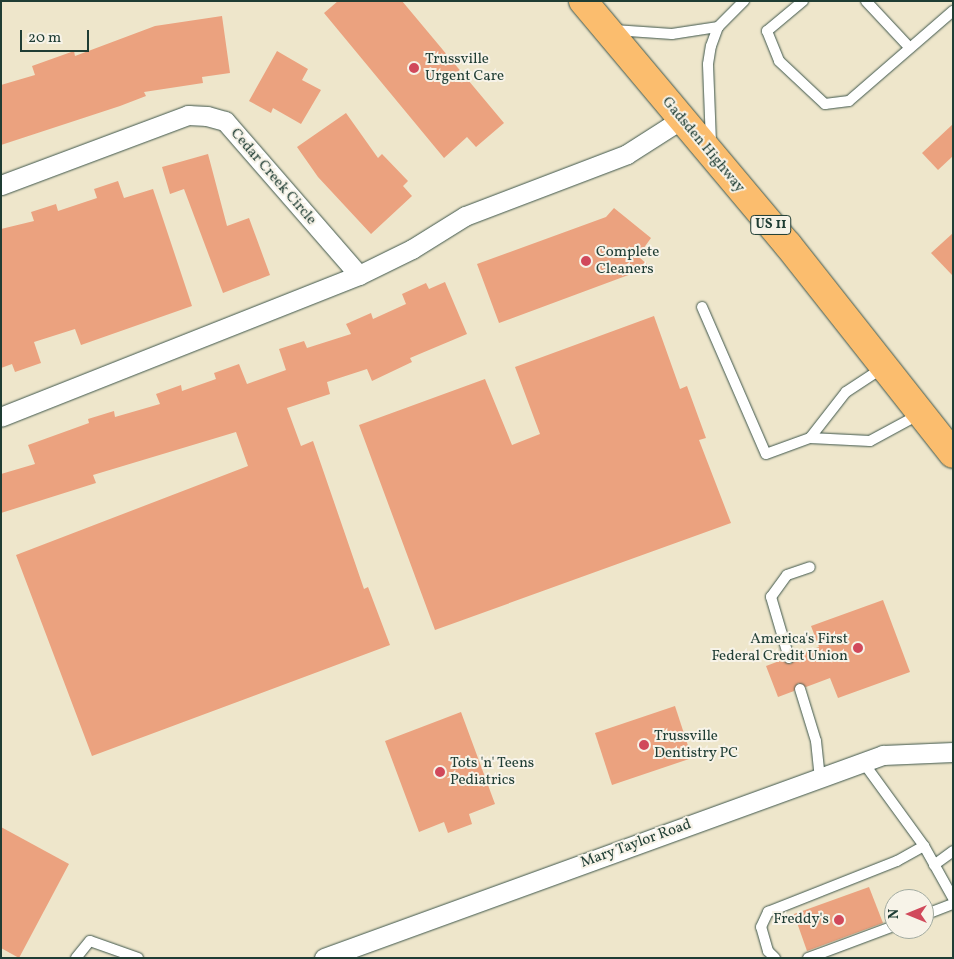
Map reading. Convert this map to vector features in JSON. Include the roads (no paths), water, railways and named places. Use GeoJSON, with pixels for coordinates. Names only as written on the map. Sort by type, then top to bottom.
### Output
{"type":"FeatureCollection","features":[{"type":"Feature","properties":{"kind":"main road","name":"Gadsden Highway"},"geometry":{"type":"LineString","coordinates":[[583,1],[788,245],[953,454]]}},
{"type":"Feature","properties":{"kind":"street","name":"Cedar Creek Circle"},"geometry":{"type":"LineString","coordinates":[[1,186],[188,115],[207,116],[225,122],[359,276]]}},
{"type":"Feature","properties":{"kind":"street"},"geometry":{"type":"LineString","coordinates":[[1,417],[359,276],[412,249],[465,216],[627,154],[682,119]]}},
{"type":"Feature","properties":{"kind":"street","name":"Mary Taylor Road"},"geometry":{"type":"LineString","coordinates":[[324,958],[882,755],[953,752]]}},
{"type":"Feature","properties":{"kind":"lane"},"geometry":{"type":"LineString","coordinates":[[711,154],[708,64],[718,27],[744,1]]}},
{"type":"Feature","properties":{"kind":"lane"},"geometry":{"type":"LineString","coordinates":[[802,1],[767,31],[779,60],[825,104],[849,102],[953,11]]}},
{"type":"Feature","properties":{"kind":"lane"},"geometry":{"type":"LineString","coordinates":[[866,1],[910,48]]}},
{"type":"Feature","properties":{"kind":"lane"},"geometry":{"type":"LineString","coordinates":[[607,30],[672,34],[718,27]]}},
{"type":"Feature","properties":{"kind":"lane"},"geometry":{"type":"LineString","coordinates":[[702,306],[766,454],[810,438],[870,442],[920,414]]}},
{"type":"Feature","properties":{"kind":"lane"},"geometry":{"type":"LineString","coordinates":[[810,438],[846,392],[884,367]]}},
{"type":"Feature","properties":{"kind":"lane"},"geometry":{"type":"LineString","coordinates":[[789,658],[771,597],[786,575],[810,567]]}},
{"type":"Feature","properties":{"kind":"lane"},"geometry":{"type":"LineString","coordinates":[[800,689],[816,740],[820,777]]}},
{"type":"Feature","properties":{"kind":"lane"},"geometry":{"type":"LineString","coordinates":[[863,762],[924,846],[953,898]]}},
{"type":"Feature","properties":{"kind":"lane"},"geometry":{"type":"LineString","coordinates":[[775,958],[768,951],[761,927],[768,912],[897,860],[924,846]]}},
{"type":"Feature","properties":{"kind":"lane"},"geometry":{"type":"LineString","coordinates":[[934,865],[953,851]]}},
{"type":"Feature","properties":{"kind":"lane"},"geometry":{"type":"LineString","coordinates":[[934,911],[953,904]]}},
{"type":"Feature","properties":{"kind":"lane"},"geometry":{"type":"LineString","coordinates":[[808,958],[884,930]]}},
{"type":"Feature","properties":{"kind":"lane"},"geometry":{"type":"LineString","coordinates":[[76,958],[90,941],[138,958]]}},
{"type":"Feature","properties":{"kind":"place","name":"Trussville Urgent Care"},"geometry":{"type":"Point","coordinates":[414,68]}},
{"type":"Feature","properties":{"kind":"place","name":"Complete Cleaners"},"geometry":{"type":"Point","coordinates":[586,261]}},
{"type":"Feature","properties":{"kind":"place","name":"America's First Federal Credit Union"},"geometry":{"type":"Point","coordinates":[858,648]}},
{"type":"Feature","properties":{"kind":"place","name":"Trussville Dentistry PC"},"geometry":{"type":"Point","coordinates":[644,745]}},
{"type":"Feature","properties":{"kind":"place","name":"Tots 'n' Teens Pediatrics"},"geometry":{"type":"Point","coordinates":[440,772]}},
{"type":"Feature","properties":{"kind":"place","name":"Freddy's"},"geometry":{"type":"Point","coordinates":[839,920]}}]}
